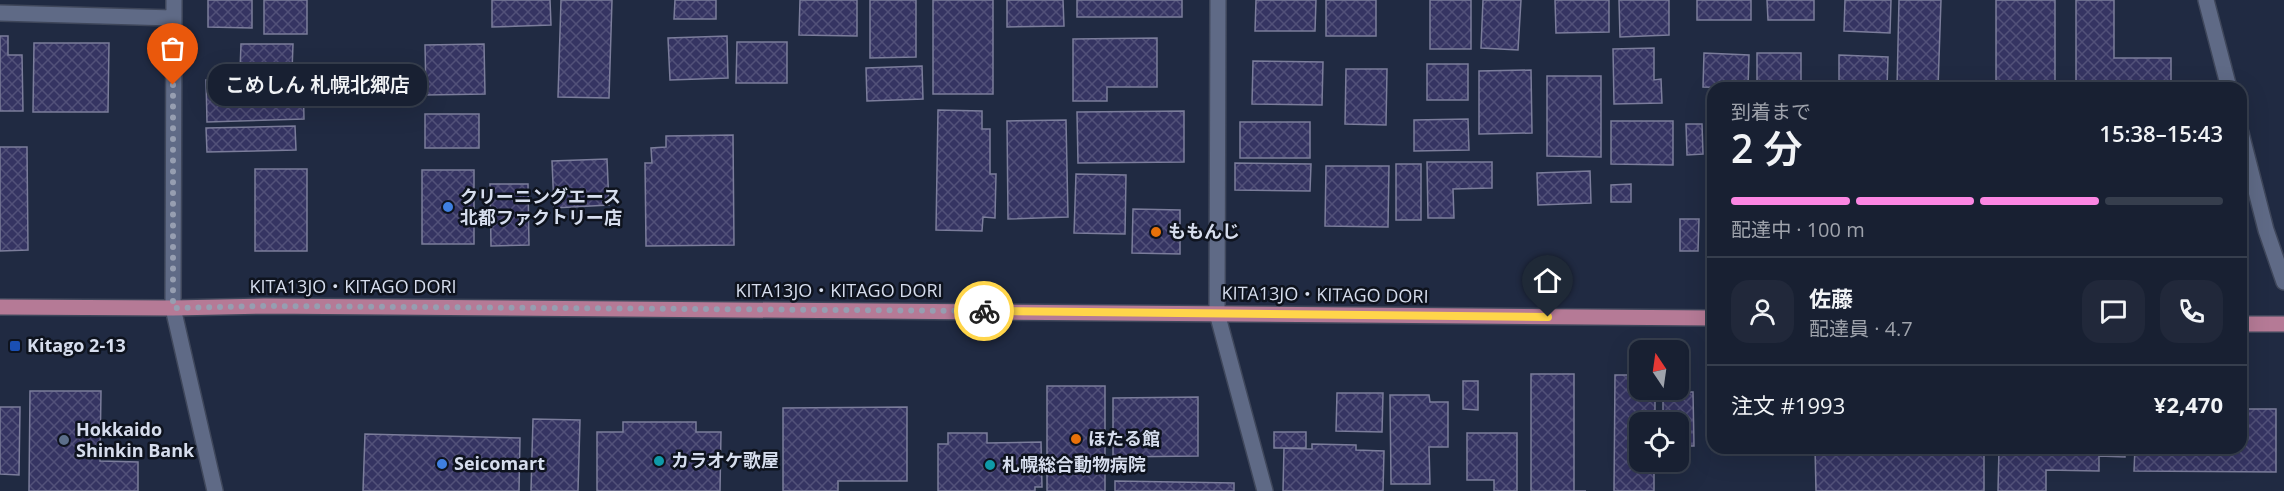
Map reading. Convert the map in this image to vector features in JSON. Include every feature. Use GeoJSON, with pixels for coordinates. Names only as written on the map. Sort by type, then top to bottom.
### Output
{"type":"FeatureCollection","features":[{"type":"Feature","properties":{"kind":"main road","name":"KITA13JO・KITAGO DORI"},"geometry":{"type":"LineString","coordinates":[[0,307],[264,306],[1707,318]]}},
{"type":"Feature","properties":{"kind":"main road"},"geometry":{"type":"LineString","coordinates":[[2247,324],[2284,324]]}},
{"type":"Feature","properties":{"kind":"street"},"geometry":{"type":"LineString","coordinates":[[174,0],[173,308],[215,491]]}},
{"type":"Feature","properties":{"kind":"street"},"geometry":{"type":"LineString","coordinates":[[1218,0],[1217,314],[1265,491]]}},
{"type":"Feature","properties":{"kind":"street"},"geometry":{"type":"LineString","coordinates":[[2206,0],[2227,82]]}},
{"type":"Feature","properties":{"kind":"street"},"geometry":{"type":"LineString","coordinates":[[0,13],[174,18]]}},
{"type":"Feature","properties":{"kind":"street"},"geometry":{"type":"LineString","coordinates":[[2247,156],[2266,230],[2284,282]]}},
{"type":"Feature","properties":{"kind":"building"},"geometry":{"type":"Polygon","coordinates":[[[208,0],[252,0],[252,28],[208,27],[208,0]]]}},
{"type":"Feature","properties":{"kind":"building"},"geometry":{"type":"Polygon","coordinates":[[[264,0],[307,0],[307,34],[264,34],[264,0]]]}},
{"type":"Feature","properties":{"kind":"building"},"geometry":{"type":"Polygon","coordinates":[[[492,0],[550,0],[551,25],[492,27],[492,0]]]}},
{"type":"Feature","properties":{"kind":"building"},"geometry":{"type":"Polygon","coordinates":[[[561,0],[612,0],[609,98],[558,97],[561,0]]]}},
{"type":"Feature","properties":{"kind":"building"},"geometry":{"type":"Polygon","coordinates":[[[675,0],[716,0],[716,19],[674,19],[675,0]]]}},
{"type":"Feature","properties":{"kind":"building"},"geometry":{"type":"Polygon","coordinates":[[[800,0],[857,0],[857,36],[799,35],[800,0]]]}},
{"type":"Feature","properties":{"kind":"building"},"geometry":{"type":"Polygon","coordinates":[[[870,0],[916,0],[916,57],[870,58],[870,0]]]}},
{"type":"Feature","properties":{"kind":"building"},"geometry":{"type":"Polygon","coordinates":[[[933,0],[993,0],[993,94],[933,94],[933,0]]]}},
{"type":"Feature","properties":{"kind":"building"},"geometry":{"type":"Polygon","coordinates":[[[1007,0],[1063,0],[1064,26],[1007,27],[1007,0]]]}},
{"type":"Feature","properties":{"kind":"building"},"geometry":{"type":"Polygon","coordinates":[[[1077,0],[1182,0],[1182,17],[1077,17],[1077,0]]]}},
{"type":"Feature","properties":{"kind":"building"},"geometry":{"type":"Polygon","coordinates":[[[1256,0],[1316,0],[1315,31],[1255,31],[1256,0]]]}},
{"type":"Feature","properties":{"kind":"building"},"geometry":{"type":"Polygon","coordinates":[[[1326,0],[1376,0],[1376,36],[1326,36],[1326,0]]]}},
{"type":"Feature","properties":{"kind":"building"},"geometry":{"type":"Polygon","coordinates":[[[1430,0],[1471,0],[1471,49],[1430,49],[1430,0]]]}},
{"type":"Feature","properties":{"kind":"building"},"geometry":{"type":"Polygon","coordinates":[[[1483,0],[1521,0],[1518,50],[1481,48],[1483,0]]]}},
{"type":"Feature","properties":{"kind":"building"},"geometry":{"type":"Polygon","coordinates":[[[1555,0],[1609,0],[1609,32],[1556,33],[1555,0]]]}},
{"type":"Feature","properties":{"kind":"building"},"geometry":{"type":"Polygon","coordinates":[[[1619,0],[1669,0],[1669,35],[1620,37],[1619,0]]]}},
{"type":"Feature","properties":{"kind":"building"},"geometry":{"type":"Polygon","coordinates":[[[1697,0],[1751,0],[1751,20],[1697,20],[1697,0]]]}},
{"type":"Feature","properties":{"kind":"building"},"geometry":{"type":"Polygon","coordinates":[[[1767,0],[1814,0],[1814,20],[1768,20],[1767,0]]]}},
{"type":"Feature","properties":{"kind":"building"},"geometry":{"type":"Polygon","coordinates":[[[1845,0],[1891,0],[1890,33],[1844,31],[1845,0]]]}},
{"type":"Feature","properties":{"kind":"building"},"geometry":{"type":"Polygon","coordinates":[[[1899,0],[1941,0],[1938,82],[1897,82],[1899,0]]]}},
{"type":"Feature","properties":{"kind":"building"},"geometry":{"type":"Polygon","coordinates":[[[1996,0],[2055,0],[2055,82],[1996,82],[1996,0]]]}},
{"type":"Feature","properties":{"kind":"building"},"geometry":{"type":"Polygon","coordinates":[[[2076,0],[2114,0],[2114,58],[2171,58],[2171,82],[2076,82],[2076,0]]]}},
{"type":"Feature","properties":{"kind":"building"},"geometry":{"type":"Polygon","coordinates":[[[0,36],[8,36],[8,55],[22,55],[23,111],[0,111],[0,36]]]}},
{"type":"Feature","properties":{"kind":"building"},"geometry":{"type":"Polygon","coordinates":[[[727,36],[728,78],[670,80],[668,38],[727,36]]]}},
{"type":"Feature","properties":{"kind":"building"},"geometry":{"type":"Polygon","coordinates":[[[1157,38],[1157,87],[1107,87],[1107,101],[1073,101],[1073,39],[1157,38]]]}},
{"type":"Feature","properties":{"kind":"building"},"geometry":{"type":"Polygon","coordinates":[[[737,42],[787,42],[787,83],[736,83],[737,42]]]}},
{"type":"Feature","properties":{"kind":"building"},"geometry":{"type":"Polygon","coordinates":[[[34,43],[109,43],[108,112],[33,112],[34,43]]]}},
{"type":"Feature","properties":{"kind":"building"},"geometry":{"type":"Polygon","coordinates":[[[241,44],[293,44],[292,71],[240,71],[241,44]]]}},
{"type":"Feature","properties":{"kind":"building"},"geometry":{"type":"Polygon","coordinates":[[[484,44],[485,94],[426,95],[425,45],[484,44]]]}},
{"type":"Feature","properties":{"kind":"building"},"geometry":{"type":"Polygon","coordinates":[[[1654,48],[1654,80],[1661,79],[1662,103],[1614,104],[1613,49],[1654,48]]]}},
{"type":"Feature","properties":{"kind":"building"},"geometry":{"type":"Polygon","coordinates":[[[1704,53],[1749,55],[1748,82],[1707,82],[1707,87],[1703,87],[1704,53]]]}},
{"type":"Feature","properties":{"kind":"building"},"geometry":{"type":"Polygon","coordinates":[[[1757,53],[1801,53],[1801,82],[1757,82],[1757,53]]]}},
{"type":"Feature","properties":{"kind":"building"},"geometry":{"type":"Polygon","coordinates":[[[1839,55],[1888,57],[1887,82],[1839,82],[1839,55]]]}},
{"type":"Feature","properties":{"kind":"building"},"geometry":{"type":"Polygon","coordinates":[[[1253,61],[1323,62],[1322,105],[1252,104],[1253,61]]]}},
{"type":"Feature","properties":{"kind":"building"},"geometry":{"type":"Polygon","coordinates":[[[1427,64],[1468,64],[1468,100],[1427,100],[1427,64]]]}},
{"type":"Feature","properties":{"kind":"building"},"geometry":{"type":"Polygon","coordinates":[[[922,66],[923,99],[867,101],[866,68],[922,66]]]}},
{"type":"Feature","properties":{"kind":"building"},"geometry":{"type":"Polygon","coordinates":[[[1346,69],[1387,69],[1386,125],[1345,124],[1346,69]]]}},
{"type":"Feature","properties":{"kind":"building"},"geometry":{"type":"Polygon","coordinates":[[[1531,70],[1532,133],[1479,134],[1479,71],[1531,70]]]}},
{"type":"Feature","properties":{"kind":"building"},"geometry":{"type":"Polygon","coordinates":[[[1547,76],[1601,76],[1601,157],[1547,156],[1547,76]]]}},
{"type":"Feature","properties":{"kind":"building"},"geometry":{"type":"Polygon","coordinates":[[[303,78],[304,119],[207,122],[206,80],[303,78]]]}},
{"type":"Feature","properties":{"kind":"building"},"geometry":{"type":"Polygon","coordinates":[[[938,110],[982,111],[982,129],[990,129],[990,174],[996,174],[995,218],[983,217],[982,231],[936,230],[938,110]]]}},
{"type":"Feature","properties":{"kind":"building"},"geometry":{"type":"Polygon","coordinates":[[[1184,111],[1184,162],[1078,163],[1077,112],[1184,111]]]}},
{"type":"Feature","properties":{"kind":"building"},"geometry":{"type":"Polygon","coordinates":[[[425,114],[479,114],[479,148],[425,148],[425,114]]]}},
{"type":"Feature","properties":{"kind":"building"},"geometry":{"type":"Polygon","coordinates":[[[1468,119],[1469,150],[1414,151],[1414,120],[1468,119]]]}},
{"type":"Feature","properties":{"kind":"building"},"geometry":{"type":"Polygon","coordinates":[[[1066,120],[1068,217],[1008,219],[1007,121],[1066,120]]]}},
{"type":"Feature","properties":{"kind":"building"},"geometry":{"type":"Polygon","coordinates":[[[1611,121],[1673,121],[1673,165],[1611,164],[1611,121]]]}},
{"type":"Feature","properties":{"kind":"building"},"geometry":{"type":"Polygon","coordinates":[[[1240,122],[1310,122],[1310,158],[1240,158],[1240,122]]]}},
{"type":"Feature","properties":{"kind":"building"},"geometry":{"type":"Polygon","coordinates":[[[1686,124],[1702,124],[1703,154],[1687,155],[1686,124]]]}},
{"type":"Feature","properties":{"kind":"building"},"geometry":{"type":"Polygon","coordinates":[[[295,126],[296,150],[207,152],[206,128],[295,126]]]}},
{"type":"Feature","properties":{"kind":"building"},"geometry":{"type":"Polygon","coordinates":[[[733,135],[734,245],[646,246],[645,163],[652,163],[651,148],[666,147],[666,136],[733,135]]]}},
{"type":"Feature","properties":{"kind":"building"},"geometry":{"type":"Polygon","coordinates":[[[0,147],[27,147],[28,250],[0,251],[0,147]]]}},
{"type":"Feature","properties":{"kind":"building"},"geometry":{"type":"Polygon","coordinates":[[[607,159],[609,205],[554,208],[552,161],[607,159]]]}},
{"type":"Feature","properties":{"kind":"building"},"geometry":{"type":"Polygon","coordinates":[[[1427,162],[1492,162],[1492,188],[1453,189],[1454,218],[1428,218],[1427,162]]]}},
{"type":"Feature","properties":{"kind":"building"},"geometry":{"type":"Polygon","coordinates":[[[1235,163],[1311,164],[1310,191],[1235,190],[1235,163]]]}},
{"type":"Feature","properties":{"kind":"building"},"geometry":{"type":"Polygon","coordinates":[[[1396,164],[1421,164],[1421,220],[1396,220],[1396,164]]]}},
{"type":"Feature","properties":{"kind":"building"},"geometry":{"type":"Polygon","coordinates":[[[1326,166],[1389,166],[1388,227],[1325,226],[1326,166]]]}},
{"type":"Feature","properties":{"kind":"building"},"geometry":{"type":"Polygon","coordinates":[[[255,169],[307,169],[307,251],[255,251],[255,169]]]}},
{"type":"Feature","properties":{"kind":"building","name":"クリーニングエース 北都ファクトリー店"},"geometry":{"type":"Polygon","coordinates":[[[422,170],[474,170],[474,244],[422,244],[422,170]]]}},
{"type":"Feature","properties":{"kind":"building"},"geometry":{"type":"Polygon","coordinates":[[[1590,171],[1591,203],[1538,205],[1537,173],[1590,171]]]}},
{"type":"Feature","properties":{"kind":"building"},"geometry":{"type":"Polygon","coordinates":[[[1076,174],[1126,175],[1125,234],[1074,233],[1076,174]]]}},
{"type":"Feature","properties":{"kind":"building"},"geometry":{"type":"Polygon","coordinates":[[[490,184],[528,184],[529,245],[491,246],[490,184]]]}},
{"type":"Feature","properties":{"kind":"building"},"geometry":{"type":"Polygon","coordinates":[[[1631,184],[1631,202],[1611,202],[1611,185],[1631,184]]]}},
{"type":"Feature","properties":{"kind":"building","name":"ももんじ"},"geometry":{"type":"Polygon","coordinates":[[[1133,209],[1180,210],[1180,254],[1132,253],[1133,209]]]}},
{"type":"Feature","properties":{"kind":"building"},"geometry":{"type":"Polygon","coordinates":[[[1680,219],[1699,219],[1698,251],[1680,251],[1680,219]]]}},
{"type":"Feature","properties":{"kind":"building"},"geometry":{"type":"Polygon","coordinates":[[[1531,374],[1574,374],[1574,491],[1531,491],[1531,374]]]}},
{"type":"Feature","properties":{"kind":"building"},"geometry":{"type":"Polygon","coordinates":[[[1615,375],[1629,375],[1629,400],[1655,400],[1655,412],[1629,412],[1629,472],[1654,472],[1654,491],[1614,491],[1615,375]]]}},
{"type":"Feature","properties":{"kind":"building"},"geometry":{"type":"Polygon","coordinates":[[[1463,381],[1478,381],[1478,410],[1463,409],[1463,381]]]}},
{"type":"Feature","properties":{"kind":"building","name":"ほたる館"},"geometry":{"type":"Polygon","coordinates":[[[1047,386],[1105,386],[1105,491],[1047,491],[1047,386]]]}},
{"type":"Feature","properties":{"kind":"building"},"geometry":{"type":"Polygon","coordinates":[[[30,391],[101,391],[100,461],[138,462],[138,491],[29,491],[30,391]]]}},
{"type":"Feature","properties":{"kind":"building"},"geometry":{"type":"Polygon","coordinates":[[[1689,392],[1693,392],[1694,446],[1689,446],[1689,412],[1663,412],[1663,400],[1689,400],[1689,392]]]}},
{"type":"Feature","properties":{"kind":"building"},"geometry":{"type":"Polygon","coordinates":[[[1337,393],[1383,393],[1382,432],[1336,431],[1337,393]]]}},
{"type":"Feature","properties":{"kind":"building"},"geometry":{"type":"Polygon","coordinates":[[[1390,395],[1429,395],[1430,402],[1448,402],[1448,447],[1429,447],[1430,484],[1391,484],[1390,395]]]}},
{"type":"Feature","properties":{"kind":"building"},"geometry":{"type":"Polygon","coordinates":[[[1198,397],[1198,456],[1113,457],[1113,398],[1198,397]]]}},
{"type":"Feature","properties":{"kind":"building"},"geometry":{"type":"Polygon","coordinates":[[[0,407],[20,407],[19,475],[0,474],[0,407]]]}},
{"type":"Feature","properties":{"kind":"building"},"geometry":{"type":"Polygon","coordinates":[[[907,407],[907,481],[838,481],[838,491],[783,491],[783,408],[907,407]]]}},
{"type":"Feature","properties":{"kind":"building"},"geometry":{"type":"Polygon","coordinates":[[[2247,409],[2276,409],[2276,472],[2134,471],[2135,454],[2247,454],[2247,409]]]}},
{"type":"Feature","properties":{"kind":"building"},"geometry":{"type":"Polygon","coordinates":[[[533,419],[580,420],[578,491],[531,491],[533,419]]]}},
{"type":"Feature","properties":{"kind":"building","name":"カラオケ歌屋"},"geometry":{"type":"Polygon","coordinates":[[[623,422],[696,422],[696,432],[721,432],[720,491],[597,491],[597,432],[623,432],[623,422]]]}},
{"type":"Feature","properties":{"kind":"building"},"geometry":{"type":"Polygon","coordinates":[[[1274,432],[1306,432],[1306,448],[1274,448],[1274,432]]]}},
{"type":"Feature","properties":{"kind":"building","name":"札幌総合動物病院"},"geometry":{"type":"Polygon","coordinates":[[[948,433],[987,433],[987,443],[1041,442],[1042,487],[1035,487],[1035,491],[938,491],[938,444],[948,444],[948,433]]]}},
{"type":"Feature","properties":{"kind":"building"},"geometry":{"type":"Polygon","coordinates":[[[1467,433],[1517,433],[1517,491],[1494,491],[1494,480],[1467,480],[1467,433]]]}},
{"type":"Feature","properties":{"kind":"building","name":"Seicomart"},"geometry":{"type":"Polygon","coordinates":[[[365,434],[520,438],[519,491],[363,491],[365,434]]]}},
{"type":"Feature","properties":{"kind":"building"},"geometry":{"type":"Polygon","coordinates":[[[1312,444],[1356,445],[1356,450],[1384,451],[1383,491],[1283,491],[1284,448],[1312,449],[1312,444]]]}},
{"type":"Feature","properties":{"kind":"building"},"geometry":{"type":"Polygon","coordinates":[[[1815,454],[1984,454],[1984,491],[1816,491],[1815,454]]]}},
{"type":"Feature","properties":{"kind":"building"},"geometry":{"type":"Polygon","coordinates":[[[1999,454],[2125,454],[2125,457],[2099,456],[2099,471],[2046,470],[2046,491],[1998,491],[1999,454]]]}},
{"type":"Feature","properties":{"kind":"building"},"geometry":{"type":"Polygon","coordinates":[[[1115,481],[1234,483],[1234,491],[1115,491],[1115,481]]]}},
{"type":"Feature","properties":{"kind":"way so far"},"geometry":{"type":"LineString","coordinates":[[173,85],[173,308],[264,306],[984,311]]}},
{"type":"Feature","properties":{"kind":"place","name":"こめしん 札幌北郷店"},"geometry":{"type":"Point","coordinates":[173,85]}},
{"type":"Feature","properties":{"kind":"place","name":"クリーニングエース 北都ファクトリー店"},"geometry":{"type":"Point","coordinates":[448,207]}},
{"type":"Feature","properties":{"kind":"place","name":"ももんじ"},"geometry":{"type":"Point","coordinates":[1156,232]}},
{"type":"Feature","properties":{"kind":"place","name":"Kitago 2-13"},"geometry":{"type":"Point","coordinates":[15,346]}},
{"type":"Feature","properties":{"kind":"place","name":"ほたる館"},"geometry":{"type":"Point","coordinates":[1076,439]}},
{"type":"Feature","properties":{"kind":"place","name":"Hokkaido Shinkin Bank"},"geometry":{"type":"Point","coordinates":[64,440]}},
{"type":"Feature","properties":{"kind":"place","name":"カラオケ歌屋"},"geometry":{"type":"Point","coordinates":[659,461]}},
{"type":"Feature","properties":{"kind":"place","name":"Seicomart"},"geometry":{"type":"Point","coordinates":[442,464]}},
{"type":"Feature","properties":{"kind":"place","name":"札幌総合動物病院"},"geometry":{"type":"Point","coordinates":[990,465]}},
{"type":"Feature","properties":{"kind":"route"},"geometry":{"type":"LineString","coordinates":[[984,311],[1548,317]]}}]}
